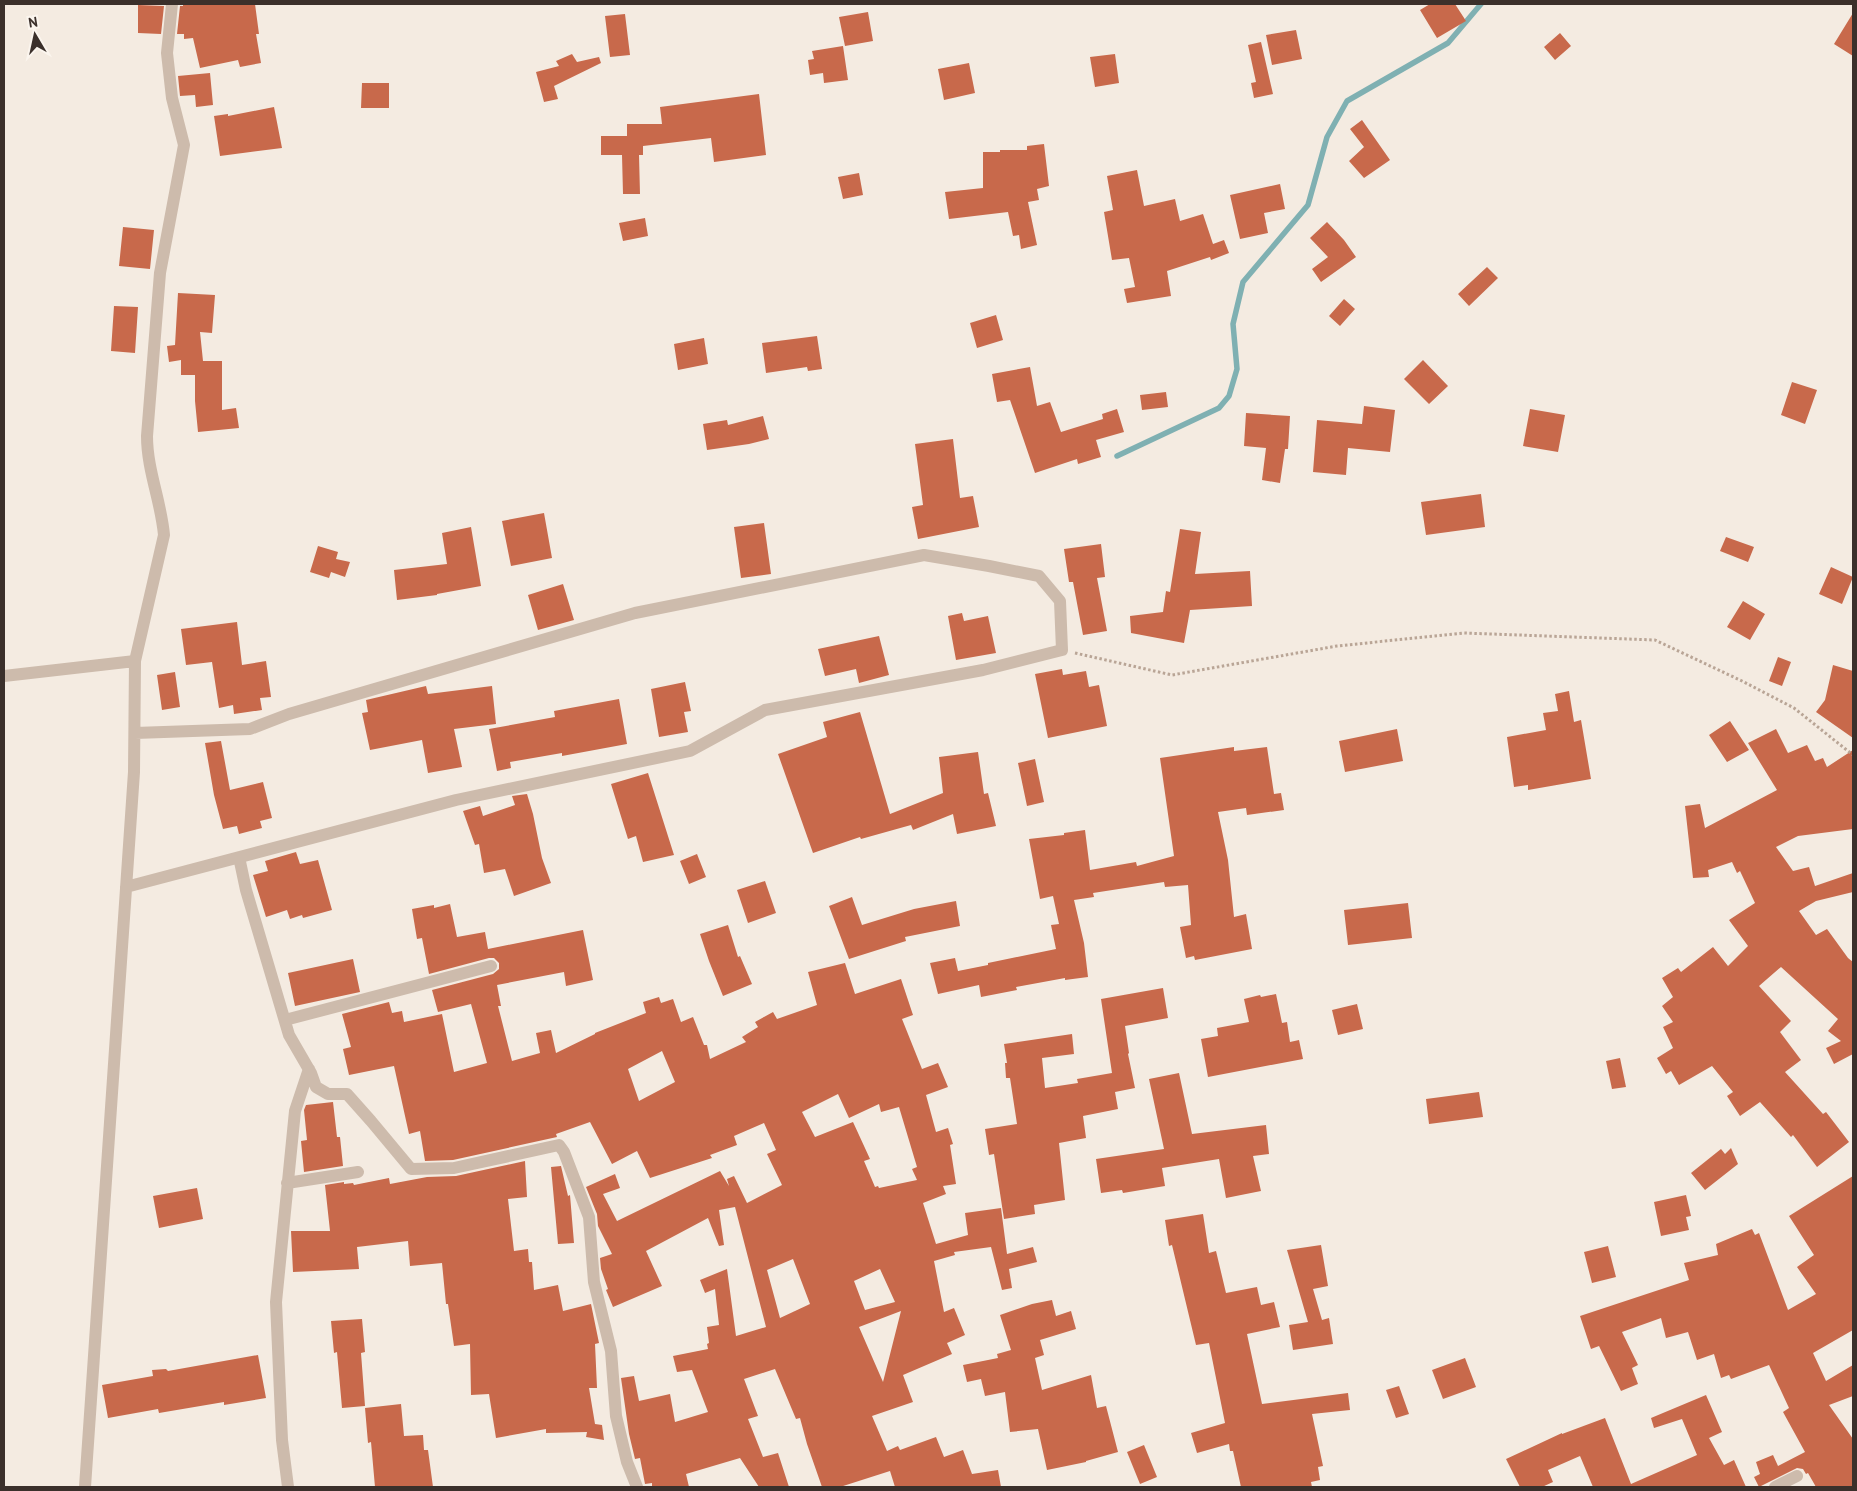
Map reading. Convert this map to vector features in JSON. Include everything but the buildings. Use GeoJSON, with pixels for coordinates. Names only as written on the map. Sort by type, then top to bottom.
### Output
{"type":"FeatureCollection","features":[{"type":"Feature","properties":{"kind":"street"},"geometry":{"type":"LineString","coordinates":[[85,1487],[134,772],[135,660],[164,535],[147,454],[147,436],[160,273],[184,146],[172,98],[167,53],[172,4]]}},
{"type":"Feature","properties":{"kind":"street"},"geometry":{"type":"LineString","coordinates":[[126,887],[456,800],[690,751],[765,710],[983,670],[1062,650],[1060,600],[1039,576],[924,556],[636,613],[289,714],[250,729],[134,733]]}},
{"type":"Feature","properties":{"kind":"street"},"geometry":{"type":"LineString","coordinates":[[4,676],[135,660]]}},
{"type":"Feature","properties":{"kind":"street"},"geometry":{"type":"LineString","coordinates":[[240,857],[246,890],[289,1034],[309,1069],[316,1087],[328,1094],[347,1094],[411,1169],[454,1168],[559,1145],[564,1152],[589,1217],[594,1282],[610,1351],[616,1416],[627,1462],[636,1487]]}},
{"type":"Feature","properties":{"kind":"street"},"geometry":{"type":"LineString","coordinates":[[285,1020],[492,966]]}},
{"type":"Feature","properties":{"kind":"street"},"geometry":{"type":"LineString","coordinates":[[288,1487],[282,1440],[276,1302],[295,1110],[309,1069]]}},
{"type":"Feature","properties":{"kind":"street"},"geometry":{"type":"LineString","coordinates":[[287,1183],[358,1172]]}},
{"type":"Feature","properties":{"kind":"street"},"geometry":{"type":"LineString","coordinates":[[1775,1487],[1797,1476]]}},
{"type":"Feature","properties":{"kind":"path"},"geometry":{"type":"LineString","coordinates":[[1062,650],[1172,675],[1337,646],[1464,633],[1655,640],[1794,708],[1853,756]]}},
{"type":"Feature","properties":{"kind":"waterway"},"geometry":{"type":"LineString","coordinates":[[1117,456],[1219,408],[1229,396],[1237,369],[1233,324],[1243,282],[1308,205],[1327,137],[1347,101],[1448,43],[1481,4]]}}]}
